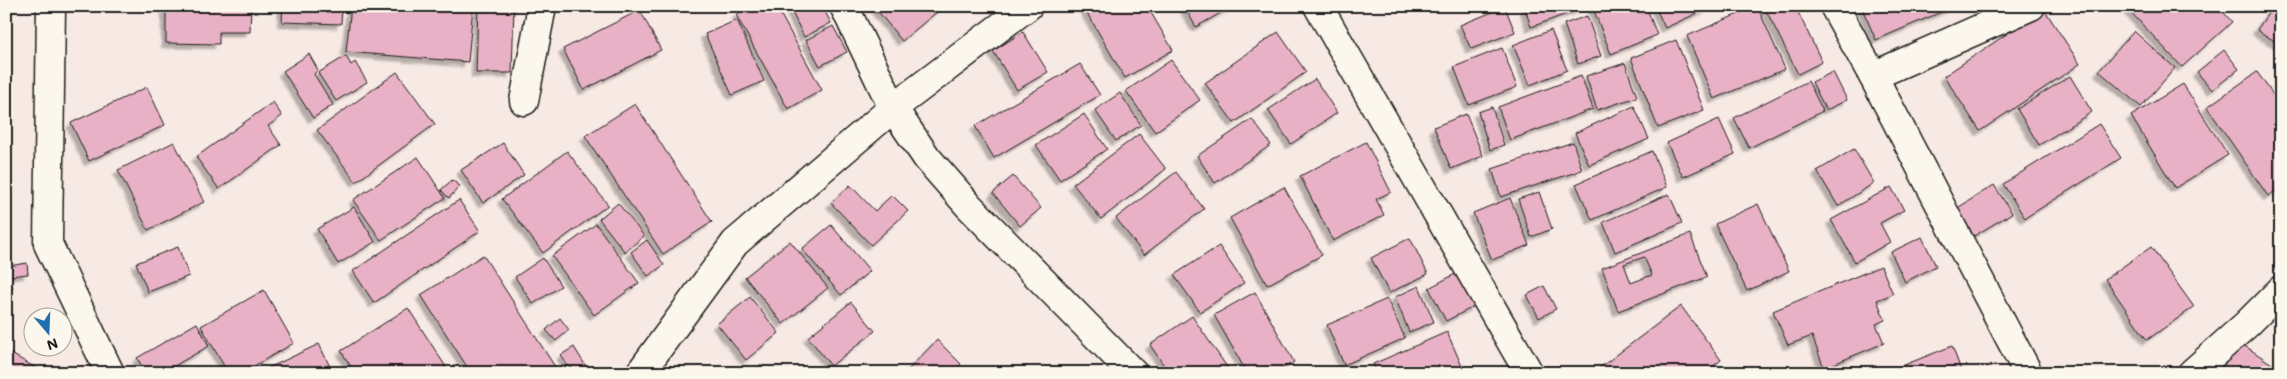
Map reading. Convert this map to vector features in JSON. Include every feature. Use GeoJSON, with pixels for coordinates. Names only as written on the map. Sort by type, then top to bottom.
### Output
{"type":"FeatureCollection","features":[{"type":"Feature","properties":{"kind":"street"},"geometry":{"type":"LineString","coordinates":[[51,6],[48,244],[110,373]]}},
{"type":"Feature","properties":{"kind":"street"},"geometry":{"type":"LineString","coordinates":[[524,102],[542,6]]}},
{"type":"Feature","properties":{"kind":"street"},"geometry":{"type":"LineString","coordinates":[[844,6],[893,108],[927,158],[969,206],[1132,373]]}},
{"type":"Feature","properties":{"kind":"street"},"geometry":{"type":"LineString","coordinates":[[640,373],[735,243],[893,108],[1028,6]]}},
{"type":"Feature","properties":{"kind":"street"},"geometry":{"type":"LineString","coordinates":[[1318,6],[1529,373]]}},
{"type":"Feature","properties":{"kind":"street"},"geometry":{"type":"LineString","coordinates":[[1834,6],[1873,76],[2028,373]]}},
{"type":"Feature","properties":{"kind":"street"},"geometry":{"type":"LineString","coordinates":[[1873,76],[2031,6]]}},
{"type":"Feature","properties":{"kind":"street"},"geometry":{"type":"LineString","coordinates":[[2192,373],[2247,324],[2281,290]]}},
{"type":"Feature","properties":{"kind":"building"},"geometry":{"type":"Polygon","coordinates":[[[166,6],[251,6],[250,32],[219,32],[219,44],[166,43],[166,6]]]}},
{"type":"Feature","properties":{"kind":"building"},"geometry":{"type":"Polygon","coordinates":[[[283,6],[342,6],[341,24],[282,22],[283,6]]]}},
{"type":"Feature","properties":{"kind":"building"},"geometry":{"type":"Polygon","coordinates":[[[351,6],[473,6],[468,62],[346,52],[351,6]]]}},
{"type":"Feature","properties":{"kind":"building"},"geometry":{"type":"Polygon","coordinates":[[[478,6],[514,6],[512,73],[476,73],[478,6]]]}},
{"type":"Feature","properties":{"kind":"building"},"geometry":{"type":"Polygon","coordinates":[[[752,6],[776,6],[822,90],[788,109],[736,15],[752,6]]]}},
{"type":"Feature","properties":{"kind":"building"},"geometry":{"type":"Polygon","coordinates":[[[789,6],[822,6],[831,23],[804,37],[789,6]]]}},
{"type":"Feature","properties":{"kind":"building"},"geometry":{"type":"Polygon","coordinates":[[[879,6],[944,6],[902,41],[876,9],[879,6]]]}},
{"type":"Feature","properties":{"kind":"building"},"geometry":{"type":"Polygon","coordinates":[[[1083,6],[1147,6],[1173,50],[1125,78],[1083,6]]]}},
{"type":"Feature","properties":{"kind":"building"},"geometry":{"type":"Polygon","coordinates":[[[1184,6],[1233,6],[1196,27],[1184,6]]]}},
{"type":"Feature","properties":{"kind":"building"},"geometry":{"type":"Polygon","coordinates":[[[1524,6],[1579,6],[1580,9],[1531,27],[1524,6]]]}},
{"type":"Feature","properties":{"kind":"building"},"geometry":{"type":"Polygon","coordinates":[[[1592,6],[1646,6],[1657,35],[1611,54],[1592,6]]]}},
{"type":"Feature","properties":{"kind":"building"},"geometry":{"type":"Polygon","coordinates":[[[1655,6],[1713,6],[1665,28],[1655,6]]]}},
{"type":"Feature","properties":{"kind":"building"},"geometry":{"type":"Polygon","coordinates":[[[1757,6],[1785,69],[1714,99],[1687,36],[1757,6]]]}},
{"type":"Feature","properties":{"kind":"building"},"geometry":{"type":"Polygon","coordinates":[[[1764,6],[1795,6],[1822,62],[1798,74],[1764,6]]]}},
{"type":"Feature","properties":{"kind":"building"},"geometry":{"type":"Polygon","coordinates":[[[1861,6],[1879,6],[1880,10],[1892,6],[1955,6],[1876,40],[1861,6]]]}},
{"type":"Feature","properties":{"kind":"building"},"geometry":{"type":"Polygon","coordinates":[[[2125,6],[2218,6],[2232,22],[2182,67],[2125,6]]]}},
{"type":"Feature","properties":{"kind":"building"},"geometry":{"type":"Polygon","coordinates":[[[2273,6],[2281,6],[2281,45],[2257,30],[2273,6]]]}},
{"type":"Feature","properties":{"kind":"building"},"geometry":{"type":"Polygon","coordinates":[[[1505,7],[1515,32],[1471,49],[1460,25],[1505,7]]]}},
{"type":"Feature","properties":{"kind":"building"},"geometry":{"type":"Polygon","coordinates":[[[2044,9],[2080,64],[1980,131],[1944,76],[2044,9]]]}},
{"type":"Feature","properties":{"kind":"building"},"geometry":{"type":"Polygon","coordinates":[[[640,10],[661,50],[584,90],[563,49],[640,10]]]}},
{"type":"Feature","properties":{"kind":"building"},"geometry":{"type":"Polygon","coordinates":[[[1587,16],[1601,56],[1578,64],[1564,24],[1587,16]]]}},
{"type":"Feature","properties":{"kind":"building"},"geometry":{"type":"Polygon","coordinates":[[[737,20],[764,81],[732,95],[705,34],[737,20]]]}},
{"type":"Feature","properties":{"kind":"building"},"geometry":{"type":"Polygon","coordinates":[[[833,26],[847,52],[820,66],[806,40],[833,26]]]}},
{"type":"Feature","properties":{"kind":"building"},"geometry":{"type":"Polygon","coordinates":[[[1551,30],[1567,70],[1530,85],[1513,45],[1551,30]]]}},
{"type":"Feature","properties":{"kind":"building"},"geometry":{"type":"Polygon","coordinates":[[[2134,31],[2175,68],[2141,107],[2099,71],[2134,31]]]}},
{"type":"Feature","properties":{"kind":"building"},"geometry":{"type":"Polygon","coordinates":[[[1023,32],[1048,72],[1017,90],[993,51],[1023,32]]]}},
{"type":"Feature","properties":{"kind":"building"},"geometry":{"type":"Polygon","coordinates":[[[1278,32],[1306,72],[1234,123],[1205,83],[1278,32]]]}},
{"type":"Feature","properties":{"kind":"building"},"geometry":{"type":"Polygon","coordinates":[[[1676,40],[1704,110],[1658,128],[1631,58],[1676,40]]]}},
{"type":"Feature","properties":{"kind":"building"},"geometry":{"type":"Polygon","coordinates":[[[1502,48],[1517,87],[1469,105],[1454,67],[1502,48]]]}},
{"type":"Feature","properties":{"kind":"building"},"geometry":{"type":"Polygon","coordinates":[[[2224,50],[2239,69],[2212,90],[2197,72],[2224,50]]]}},
{"type":"Feature","properties":{"kind":"building"},"geometry":{"type":"Polygon","coordinates":[[[309,54],[318,70],[314,74],[333,105],[313,118],[283,71],[309,54]]]}},
{"type":"Feature","properties":{"kind":"building"},"geometry":{"type":"Polygon","coordinates":[[[346,56],[351,65],[355,62],[367,82],[336,101],[318,73],[346,56]]]}},
{"type":"Feature","properties":{"kind":"building"},"geometry":{"type":"Polygon","coordinates":[[[1171,60],[1200,100],[1155,132],[1126,91],[1171,60]]]}},
{"type":"Feature","properties":{"kind":"building"},"geometry":{"type":"Polygon","coordinates":[[[1625,63],[1637,97],[1597,110],[1586,76],[1625,63]]]}},
{"type":"Feature","properties":{"kind":"building"},"geometry":{"type":"Polygon","coordinates":[[[1080,64],[1100,95],[994,158],[975,126],[1080,64]]]}},
{"type":"Feature","properties":{"kind":"building"},"geometry":{"type":"Polygon","coordinates":[[[397,72],[435,124],[356,182],[317,130],[397,72]]]}},
{"type":"Feature","properties":{"kind":"building"},"geometry":{"type":"Polygon","coordinates":[[[1833,72],[1847,100],[1826,110],[1812,82],[1833,72]]]}},
{"type":"Feature","properties":{"kind":"building"},"geometry":{"type":"Polygon","coordinates":[[[2257,72],[2281,106],[2281,187],[2268,196],[2207,107],[2257,72]]]}},
{"type":"Feature","properties":{"kind":"building"},"geometry":{"type":"Polygon","coordinates":[[[1581,76],[1593,109],[1510,140],[1498,107],[1581,76]]]}},
{"type":"Feature","properties":{"kind":"building"},"geometry":{"type":"Polygon","coordinates":[[[2070,76],[2092,112],[2039,145],[2017,109],[2070,76]]]}},
{"type":"Feature","properties":{"kind":"building"},"geometry":{"type":"Polygon","coordinates":[[[1315,79],[1337,113],[1291,144],[1268,110],[1315,79]]]}},
{"type":"Feature","properties":{"kind":"building"},"geometry":{"type":"Polygon","coordinates":[[[1808,81],[1823,111],[1749,148],[1734,118],[1808,81]]]}},
{"type":"Feature","properties":{"kind":"building"},"geometry":{"type":"Polygon","coordinates":[[[2183,84],[2228,155],[2175,188],[2131,116],[2183,84]]]}},
{"type":"Feature","properties":{"kind":"building"},"geometry":{"type":"Polygon","coordinates":[[[147,87],[165,125],[89,161],[71,123],[147,87]]]}},
{"type":"Feature","properties":{"kind":"building"},"geometry":{"type":"Polygon","coordinates":[[[6,91],[9,91],[9,139],[6,139],[6,91]]]}},
{"type":"Feature","properties":{"kind":"building"},"geometry":{"type":"Polygon","coordinates":[[[1120,93],[1141,125],[1116,141],[1095,110],[1120,93]]]}},
{"type":"Feature","properties":{"kind":"building"},"geometry":{"type":"Polygon","coordinates":[[[273,102],[282,116],[268,126],[281,145],[219,189],[196,157],[273,102]]]}},
{"type":"Feature","properties":{"kind":"building"},"geometry":{"type":"Polygon","coordinates":[[[635,104],[712,222],[663,254],[585,136],[635,104]]]}},
{"type":"Feature","properties":{"kind":"building"},"geometry":{"type":"Polygon","coordinates":[[[1634,106],[1649,139],[1589,165],[1575,133],[1634,106]]]}},
{"type":"Feature","properties":{"kind":"building"},"geometry":{"type":"Polygon","coordinates":[[[1492,107],[1504,145],[1490,150],[1478,112],[1492,107]]]}},
{"type":"Feature","properties":{"kind":"building"},"geometry":{"type":"Polygon","coordinates":[[[1084,114],[1107,149],[1060,180],[1036,145],[1084,114]]]}},
{"type":"Feature","properties":{"kind":"building"},"geometry":{"type":"Polygon","coordinates":[[[1466,114],[1483,156],[1451,169],[1434,127],[1466,114]]]}},
{"type":"Feature","properties":{"kind":"building"},"geometry":{"type":"Polygon","coordinates":[[[1252,119],[1271,145],[1215,183],[1197,156],[1252,119]]]}},
{"type":"Feature","properties":{"kind":"building"},"geometry":{"type":"Polygon","coordinates":[[[1719,119],[1735,154],[1683,177],[1667,143],[1719,119]]]}},
{"type":"Feature","properties":{"kind":"building"},"geometry":{"type":"Polygon","coordinates":[[[2099,124],[2121,158],[2025,218],[2003,184],[2099,124]]]}},
{"type":"Feature","properties":{"kind":"building"},"geometry":{"type":"Polygon","coordinates":[[[1139,134],[1166,169],[1101,219],[1073,184],[1139,134]]]}},
{"type":"Feature","properties":{"kind":"building"},"geometry":{"type":"Polygon","coordinates":[[[174,142],[204,202],[148,230],[118,170],[174,142]]]}},
{"type":"Feature","properties":{"kind":"building"},"geometry":{"type":"Polygon","coordinates":[[[1366,142],[1391,192],[1376,199],[1384,215],[1333,241],[1300,176],[1366,142]]]}},
{"type":"Feature","properties":{"kind":"building"},"geometry":{"type":"Polygon","coordinates":[[[1573,142],[1582,170],[1501,197],[1492,169],[1573,142]]]}},
{"type":"Feature","properties":{"kind":"building"},"geometry":{"type":"Polygon","coordinates":[[[503,143],[524,175],[483,203],[461,170],[503,143]]]}},
{"type":"Feature","properties":{"kind":"building"},"geometry":{"type":"Polygon","coordinates":[[[1854,149],[1874,183],[1838,206],[1817,171],[1854,149]]]}},
{"type":"Feature","properties":{"kind":"building"},"geometry":{"type":"Polygon","coordinates":[[[567,151],[608,205],[543,253],[502,199],[567,151]]]}},
{"type":"Feature","properties":{"kind":"building"},"geometry":{"type":"Polygon","coordinates":[[[1652,151],[1667,187],[1592,220],[1576,184],[1652,151]]]}},
{"type":"Feature","properties":{"kind":"building"},"geometry":{"type":"Polygon","coordinates":[[[418,157],[445,198],[381,240],[353,200],[418,157]]]}},
{"type":"Feature","properties":{"kind":"building"},"geometry":{"type":"Polygon","coordinates":[[[1176,172],[1204,209],[1144,255],[1116,218],[1176,172]]]}},
{"type":"Feature","properties":{"kind":"building"},"geometry":{"type":"Polygon","coordinates":[[[1013,176],[1041,208],[1020,226],[993,193],[1013,176]]]}},
{"type":"Feature","properties":{"kind":"building"},"geometry":{"type":"Polygon","coordinates":[[[452,180],[460,186],[449,198],[441,190],[452,180]]]}},
{"type":"Feature","properties":{"kind":"building"},"geometry":{"type":"Polygon","coordinates":[[[850,185],[875,211],[892,195],[908,211],[871,245],[831,203],[850,185]]]}},
{"type":"Feature","properties":{"kind":"building"},"geometry":{"type":"Polygon","coordinates":[[[1994,185],[2012,213],[1974,236],[1956,209],[1994,185]]]}},
{"type":"Feature","properties":{"kind":"building"},"geometry":{"type":"Polygon","coordinates":[[[1284,187],[1322,255],[1267,285],[1230,218],[1284,187]]]}},
{"type":"Feature","properties":{"kind":"building"},"geometry":{"type":"Polygon","coordinates":[[[1891,187],[1904,210],[1880,223],[1890,242],[1855,262],[1831,220],[1891,187]]]}},
{"type":"Feature","properties":{"kind":"building"},"geometry":{"type":"Polygon","coordinates":[[[1539,192],[1552,229],[1531,237],[1518,199],[1539,192]]]}},
{"type":"Feature","properties":{"kind":"building"},"geometry":{"type":"Polygon","coordinates":[[[1669,194],[1682,223],[1615,252],[1603,222],[1669,194]]]}},
{"type":"Feature","properties":{"kind":"building"},"geometry":{"type":"Polygon","coordinates":[[[1510,198],[1529,245],[1492,260],[1473,213],[1510,198]]]}},
{"type":"Feature","properties":{"kind":"building"},"geometry":{"type":"Polygon","coordinates":[[[459,200],[480,231],[374,303],[353,271],[459,200]]]}},
{"type":"Feature","properties":{"kind":"building"},"geometry":{"type":"Polygon","coordinates":[[[618,203],[644,236],[625,252],[599,219],[618,203]]]}},
{"type":"Feature","properties":{"kind":"building"},"geometry":{"type":"Polygon","coordinates":[[[1758,204],[1789,271],[1747,291],[1715,224],[1758,204]]]}},
{"type":"Feature","properties":{"kind":"building"},"geometry":{"type":"Polygon","coordinates":[[[354,207],[375,242],[338,264],[317,229],[354,207]]]}},
{"type":"Feature","properties":{"kind":"building"},"geometry":{"type":"Polygon","coordinates":[[[596,224],[639,283],[594,315],[552,256],[596,224]]]}},
{"type":"Feature","properties":{"kind":"building"},"geometry":{"type":"Polygon","coordinates":[[[831,225],[870,271],[841,295],[802,249],[831,225]]]}},
{"type":"Feature","properties":{"kind":"building"},"geometry":{"type":"Polygon","coordinates":[[[1690,234],[1707,277],[1618,311],[1602,268],[1690,234]],[[1644,257],[1624,264],[1631,283],[1652,275],[1644,257]]]}},
{"type":"Feature","properties":{"kind":"building"},"geometry":{"type":"Polygon","coordinates":[[[1922,237],[1936,266],[1905,282],[1891,252],[1922,237]]]}},
{"type":"Feature","properties":{"kind":"building"},"geometry":{"type":"Polygon","coordinates":[[[1410,238],[1428,274],[1389,293],[1371,258],[1410,238]]]}},
{"type":"Feature","properties":{"kind":"building"},"geometry":{"type":"Polygon","coordinates":[[[647,240],[664,265],[648,276],[631,252],[647,240]]]}},
{"type":"Feature","properties":{"kind":"building"},"geometry":{"type":"Polygon","coordinates":[[[790,241],[828,288],[783,324],[745,277],[790,241]]]}},
{"type":"Feature","properties":{"kind":"building"},"geometry":{"type":"Polygon","coordinates":[[[1219,246],[1244,283],[1200,312],[1174,275],[1219,246]]]}},
{"type":"Feature","properties":{"kind":"building"},"geometry":{"type":"Polygon","coordinates":[[[178,247],[189,276],[148,292],[136,263],[178,247]]]}},
{"type":"Feature","properties":{"kind":"building"},"geometry":{"type":"Polygon","coordinates":[[[2151,247],[2194,307],[2147,340],[2105,279],[2151,247]]]}},
{"type":"Feature","properties":{"kind":"building"},"geometry":{"type":"Polygon","coordinates":[[[483,255],[559,373],[471,373],[421,295],[483,255]]]}},
{"type":"Feature","properties":{"kind":"building"},"geometry":{"type":"Polygon","coordinates":[[[543,258],[561,286],[533,304],[515,277],[543,258]]]}},
{"type":"Feature","properties":{"kind":"building"},"geometry":{"type":"Polygon","coordinates":[[[27,263],[28,274],[10,276],[8,266],[27,263]]]}},
{"type":"Feature","properties":{"kind":"building"},"geometry":{"type":"Polygon","coordinates":[[[1881,266],[1893,294],[1877,300],[1885,320],[1876,324],[1884,343],[1824,368],[1812,336],[1788,345],[1773,311],[1881,266]]]}},
{"type":"Feature","properties":{"kind":"building"},"geometry":{"type":"Polygon","coordinates":[[[1457,273],[1475,306],[1446,321],[1429,288],[1457,273]]]}},
{"type":"Feature","properties":{"kind":"building"},"geometry":{"type":"Polygon","coordinates":[[[6,283],[13,287],[6,299],[6,283]]]}},
{"type":"Feature","properties":{"kind":"building"},"geometry":{"type":"Polygon","coordinates":[[[1419,286],[1434,322],[1409,332],[1395,297],[1419,286]]]}},
{"type":"Feature","properties":{"kind":"building"},"geometry":{"type":"Polygon","coordinates":[[[1544,286],[1556,309],[1539,318],[1527,295],[1544,286]]]}},
{"type":"Feature","properties":{"kind":"building"},"geometry":{"type":"Polygon","coordinates":[[[264,290],[294,343],[242,373],[228,373],[201,326],[264,290]]]}},
{"type":"Feature","properties":{"kind":"building"},"geometry":{"type":"Polygon","coordinates":[[[1255,292],[1294,362],[1274,373],[1247,373],[1214,315],[1255,292]]]}},
{"type":"Feature","properties":{"kind":"building"},"geometry":{"type":"Polygon","coordinates":[[[750,297],[779,333],[746,360],[717,324],[750,297]]]}},
{"type":"Feature","properties":{"kind":"building"},"geometry":{"type":"Polygon","coordinates":[[[1387,299],[1405,338],[1344,365],[1327,325],[1387,299]]]}},
{"type":"Feature","properties":{"kind":"building"},"geometry":{"type":"Polygon","coordinates":[[[851,302],[875,331],[831,366],[808,337],[851,302]]]}},
{"type":"Feature","properties":{"kind":"building"},"geometry":{"type":"Polygon","coordinates":[[[1681,306],[1721,360],[1705,373],[1593,373],[1681,306]]]}},
{"type":"Feature","properties":{"kind":"building"},"geometry":{"type":"Polygon","coordinates":[[[408,308],[446,367],[436,373],[355,373],[341,351],[408,308]]]}},
{"type":"Feature","properties":{"kind":"building"},"geometry":{"type":"Polygon","coordinates":[[[1192,316],[1231,373],[1169,373],[1150,345],[1192,316]]]}},
{"type":"Feature","properties":{"kind":"building"},"geometry":{"type":"Polygon","coordinates":[[[560,318],[569,330],[556,341],[546,330],[560,318]]]}},
{"type":"Feature","properties":{"kind":"building"},"geometry":{"type":"Polygon","coordinates":[[[197,323],[209,346],[162,373],[146,373],[137,358],[197,323]]]}},
{"type":"Feature","properties":{"kind":"building"},"geometry":{"type":"Polygon","coordinates":[[[1447,332],[1465,373],[1377,373],[1373,364],[1447,332]]]}},
{"type":"Feature","properties":{"kind":"building"},"geometry":{"type":"Polygon","coordinates":[[[937,340],[961,364],[952,373],[905,373],[937,340]]]}},
{"type":"Feature","properties":{"kind":"building"},"geometry":{"type":"Polygon","coordinates":[[[2236,340],[2281,370],[2281,373],[2232,373],[2219,364],[2236,340]]]}},
{"type":"Feature","properties":{"kind":"building"},"geometry":{"type":"Polygon","coordinates":[[[319,344],[333,373],[258,373],[319,344]]]}},
{"type":"Feature","properties":{"kind":"building"},"geometry":{"type":"Polygon","coordinates":[[[1952,346],[1962,373],[1884,373],[1952,346]]]}},
{"type":"Feature","properties":{"kind":"building"},"geometry":{"type":"Polygon","coordinates":[[[574,347],[590,373],[572,373],[561,355],[574,347]]]}},
{"type":"Feature","properties":{"kind":"building"},"geometry":{"type":"Polygon","coordinates":[[[6,351],[45,373],[6,373],[6,351]]]}}]}
